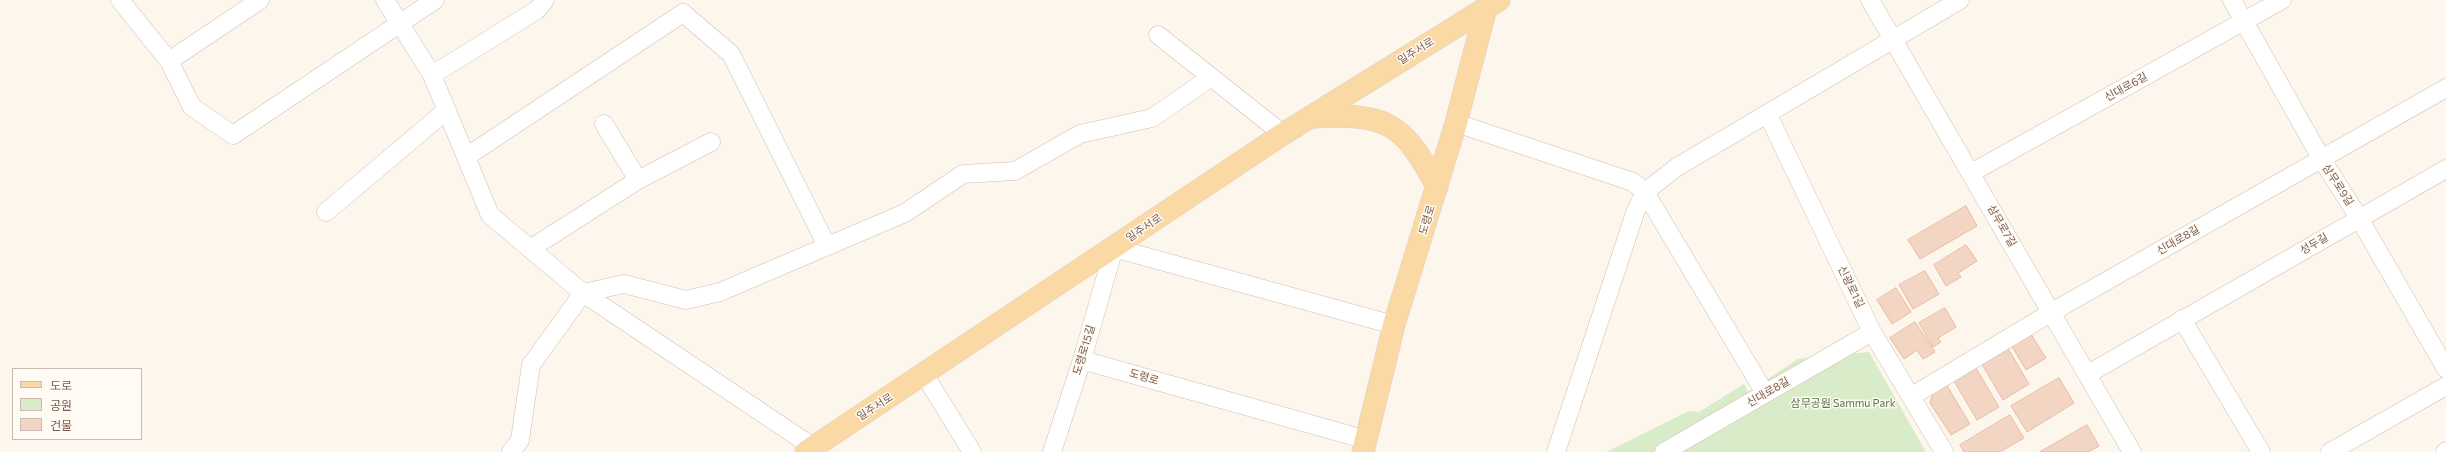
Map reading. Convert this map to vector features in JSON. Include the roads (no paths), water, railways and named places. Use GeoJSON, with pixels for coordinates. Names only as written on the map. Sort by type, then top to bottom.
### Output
{"type":"FeatureCollection","features":[{"type":"Feature","properties":{"kind":"main road","name":"일주서로"},"geometry":{"type":"LineString","coordinates":[[809,449],[1114,248],[1283,134],[1491,2]]}},
{"type":"Feature","properties":{"kind":"main road","name":"도령로"},"geometry":{"type":"LineString","coordinates":[[1365,446],[1394,325],[1437,187],[1491,2]]}},
{"type":"Feature","properties":{"kind":"main road"},"geometry":{"type":"LineString","coordinates":[[1311,117],[1348,115],[1368,117],[1386,123],[1399,131],[1411,144],[1437,187]]}},
{"type":"Feature","properties":{"kind":"street"},"geometry":{"type":"LineString","coordinates":[[120,0],[169,60],[192,107],[233,135],[435,0]]}},
{"type":"Feature","properties":{"kind":"street"},"geometry":{"type":"LineString","coordinates":[[169,60],[260,0]]}},
{"type":"Feature","properties":{"kind":"street"},"geometry":{"type":"LineString","coordinates":[[385,0],[432,75],[490,215],[583,293],[809,449]]}},
{"type":"Feature","properties":{"kind":"street"},"geometry":{"type":"LineString","coordinates":[[432,75],[537,10],[545,0]]}},
{"type":"Feature","properties":{"kind":"street","name":"삼무로7길"},"geometry":{"type":"LineString","coordinates":[[1870,0],[1894,38],[2132,452]]}},
{"type":"Feature","properties":{"kind":"street"},"geometry":{"type":"LineString","coordinates":[[1556,452],[1636,210],[1645,192],[1677,167],[1768,115],[1894,38],[1960,0]]}},
{"type":"Feature","properties":{"kind":"street","name":"삼무로9길"},"geometry":{"type":"LineString","coordinates":[[2232,0],[2321,158],[2359,218],[2446,369]]}},
{"type":"Feature","properties":{"kind":"street","name":"신대로6길"},"geometry":{"type":"LineString","coordinates":[[1971,173],[2282,0]]}},
{"type":"Feature","properties":{"kind":"street"},"geometry":{"type":"LineString","coordinates":[[466,157],[683,13],[731,54],[827,246]]}},
{"type":"Feature","properties":{"kind":"street"},"geometry":{"type":"LineString","coordinates":[[1158,35],[1210,78],[1283,134]]}},
{"type":"Feature","properties":{"kind":"street"},"geometry":{"type":"LineString","coordinates":[[511,452],[520,440],[531,365],[583,293],[624,284],[686,300],[720,292],[904,213],[963,174],[1015,171],[1080,134],[1152,118],[1210,78]]}},
{"type":"Feature","properties":{"kind":"street","name":"신대로8길"},"geometry":{"type":"LineString","coordinates":[[1912,396],[2052,312],[2446,88]]}},
{"type":"Feature","properties":{"kind":"street"},"geometry":{"type":"LineString","coordinates":[[326,212],[447,110]]}},
{"type":"Feature","properties":{"kind":"street","name":"신광로1길"},"geometry":{"type":"LineString","coordinates":[[1768,115],[1872,332],[1912,396],[1944,452]]}},
{"type":"Feature","properties":{"kind":"street"},"geometry":{"type":"LineString","coordinates":[[1456,123],[1633,182],[1645,192],[1765,393]]}},
{"type":"Feature","properties":{"kind":"street"},"geometry":{"type":"LineString","coordinates":[[604,124],[638,180]]}},
{"type":"Feature","properties":{"kind":"street"},"geometry":{"type":"LineString","coordinates":[[530,249],[638,180],[712,142]]}},
{"type":"Feature","properties":{"kind":"street","name":"성두길"},"geometry":{"type":"LineString","coordinates":[[2088,374],[2446,169]]}},
{"type":"Feature","properties":{"kind":"street"},"geometry":{"type":"LineString","coordinates":[[1114,248],[1394,325]]}},
{"type":"Feature","properties":{"kind":"street","name":"도령로15길"},"geometry":{"type":"LineString","coordinates":[[1052,452],[1082,360],[1114,248]]}},
{"type":"Feature","properties":{"kind":"street"},"geometry":{"type":"LineString","coordinates":[[2182,320],[2261,452]]}},
{"type":"Feature","properties":{"kind":"street","name":"신대로8길"},"geometry":{"type":"LineString","coordinates":[[1664,452],[1872,332]]}},
{"type":"Feature","properties":{"kind":"street","name":"도령로"},"geometry":{"type":"LineString","coordinates":[[1082,360],[1365,446]]}},
{"type":"Feature","properties":{"kind":"street"},"geometry":{"type":"LineString","coordinates":[[924,374],[972,452]]}},
{"type":"Feature","properties":{"kind":"street"},"geometry":{"type":"LineString","coordinates":[[2330,452],[2446,386]]}},
{"type":"Feature","properties":{"kind":"park label","name":"삼무공원 Sammu Park"},"geometry":{"type":"Point","coordinates":[1843,403]}}]}
